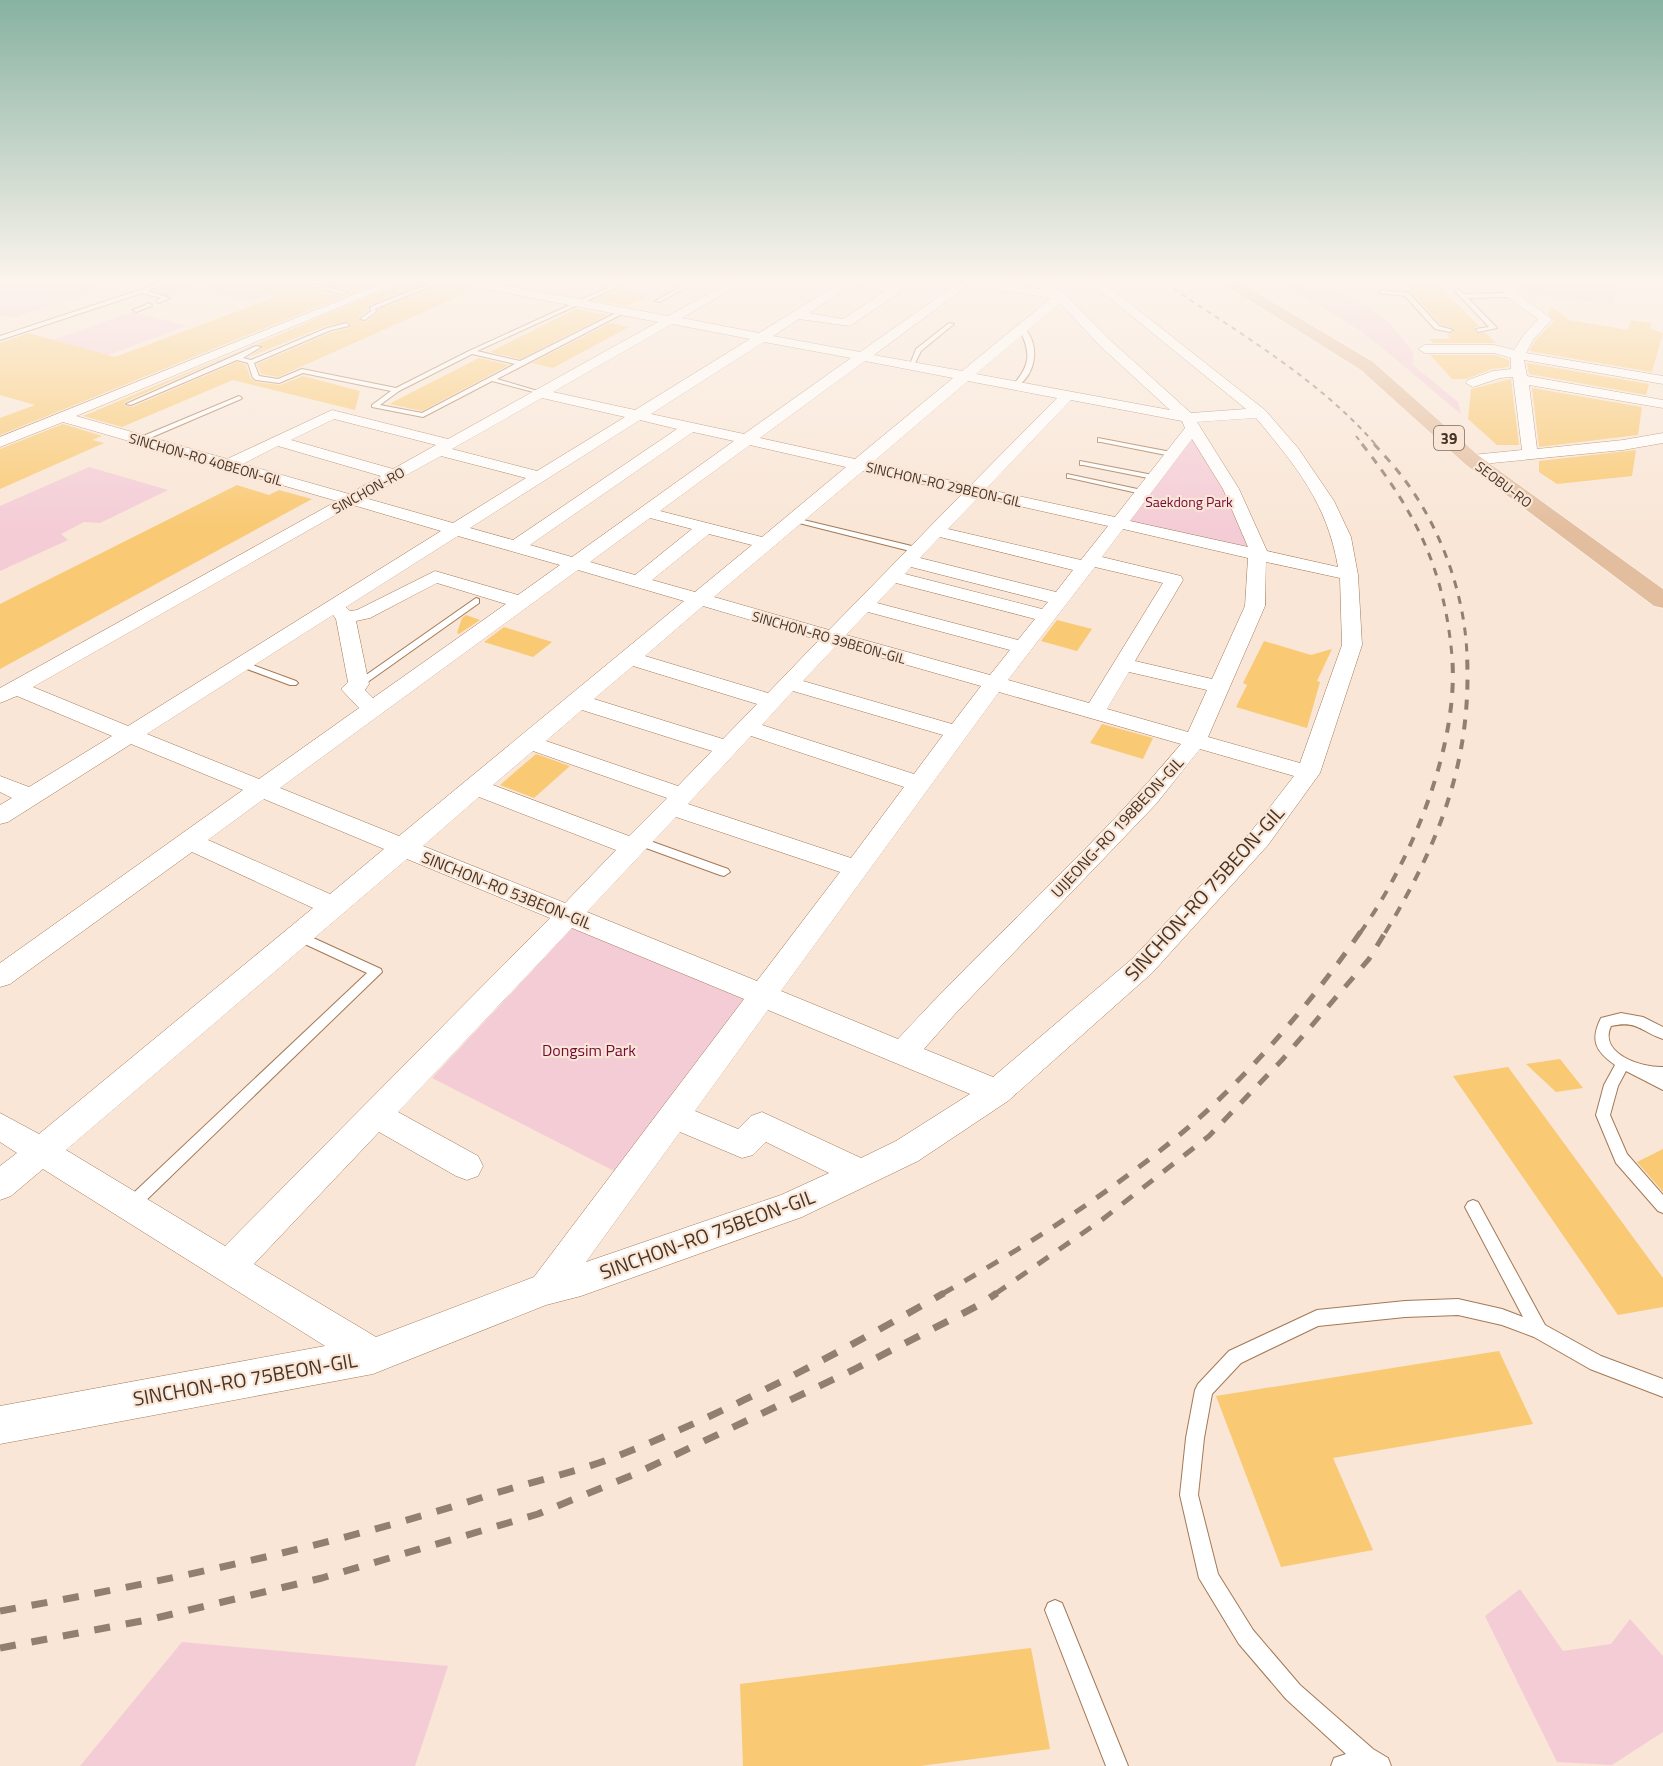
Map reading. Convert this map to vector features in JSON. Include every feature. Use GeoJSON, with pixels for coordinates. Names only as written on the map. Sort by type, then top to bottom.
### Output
{"type":"FeatureCollection","features":[{"type":"Feature","properties":{"kind":"main road","name":"SEOBU-RO"},"geometry":{"type":"LineString","coordinates":[[1366,365],[1472,460],[1663,601]]}},
{"type":"Feature","properties":{"kind":"street"},"geometry":{"type":"LineString","coordinates":[[0,442],[189,365]]}},
{"type":"Feature","properties":{"kind":"street","name":"SINCHON-RO"},"geometry":{"type":"LineString","coordinates":[[8,692],[588,365]]}},
{"type":"Feature","properties":{"kind":"street"},"geometry":{"type":"LineString","coordinates":[[0,816],[242,664],[340,612],[455,530],[718,365]]}},
{"type":"Feature","properties":{"kind":"street"},"geometry":{"type":"LineString","coordinates":[[0,977],[850,365]]}},
{"type":"Feature","properties":{"kind":"street"},"geometry":{"type":"LineString","coordinates":[[908,365],[1068,395],[1190,423],[1260,413]]}},
{"type":"Feature","properties":{"kind":"street"},"geometry":{"type":"LineString","coordinates":[[0,1186],[978,365]]}},
{"type":"Feature","properties":{"kind":"street","name":"UIJEONG-RO 198BEON-GIL"},"geometry":{"type":"LineString","coordinates":[[903,1053],[945,1005],[1148,799],[1196,741],[1255,606],[1257,554],[1252,535],[1231,489],[1190,423],[1129,365]]}},
{"type":"Feature","properties":{"kind":"street","name":"SINCHON-RO 75BEON-GIL"},"geometry":{"type":"LineString","coordinates":[[0,1425],[222,1382],[373,1356],[546,1289],[580,1280],[790,1207],[907,1150],[997,1092],[1142,966],[1259,838],[1308,773],[1352,645],[1348,575],[1342,537],[1326,501],[1292,451],[1260,413],[1193,365]]}},
{"type":"Feature","properties":{"kind":"street"},"geometry":{"type":"LineString","coordinates":[[1518,365],[1530,454]]}},
{"type":"Feature","properties":{"kind":"street"},"geometry":{"type":"LineString","coordinates":[[1578,365],[1663,380]]}},
{"type":"Feature","properties":{"kind":"street"},"geometry":{"type":"LineString","coordinates":[[1473,383],[1498,374],[1519,376],[1663,404]]}},
{"type":"Feature","properties":{"kind":"street","name":"SINCHON-RO 29BEON-GIL"},"geometry":{"type":"LineString","coordinates":[[539,393],[1348,575]]}},
{"type":"Feature","properties":{"kind":"street"},"geometry":{"type":"LineString","coordinates":[[228,1267],[569,915],[831,638],[1068,395]]}},
{"type":"Feature","properties":{"kind":"street"},"geometry":{"type":"LineString","coordinates":[[228,465],[332,414],[540,477]]}},
{"type":"Feature","properties":{"kind":"street","name":"SINCHON-RO 40BEON-GIL"},"geometry":{"type":"LineString","coordinates":[[62,417],[349,500]]}},
{"type":"Feature","properties":{"kind":"street"},"geometry":{"type":"LineString","coordinates":[[546,1289],[957,732],[1172,454],[1190,423]]}},
{"type":"Feature","properties":{"kind":"street"},"geometry":{"type":"LineString","coordinates":[[515,547],[690,427]]}},
{"type":"Feature","properties":{"kind":"street"},"geometry":{"type":"LineString","coordinates":[[1472,460],[1623,445],[1663,438]]}},
{"type":"Feature","properties":{"kind":"street"},"geometry":{"type":"LineString","coordinates":[[277,441],[394,475]]}},
{"type":"Feature","properties":{"kind":"street","name":"SINCHON-RO 39BEON-GIL"},"geometry":{"type":"LineString","coordinates":[[349,500],[1308,773]]}},
{"type":"Feature","properties":{"kind":"street"},"geometry":{"type":"LineString","coordinates":[[646,512],[765,543]]}},
{"type":"Feature","properties":{"kind":"street"},"geometry":{"type":"LineString","coordinates":[[637,582],[705,528]]}},
{"type":"Feature","properties":{"kind":"street"},"geometry":{"type":"LineString","coordinates":[[936,531],[1174,580],[1094,712]]}},
{"type":"Feature","properties":{"kind":"street"},"geometry":{"type":"LineString","coordinates":[[912,555],[1060,599]]}},
{"type":"Feature","properties":{"kind":"street"},"geometry":{"type":"LineString","coordinates":[[892,576],[1047,616]]}},
{"type":"Feature","properties":{"kind":"street"},"geometry":{"type":"LineString","coordinates":[[340,612],[363,614],[435,577],[521,602]]}},
{"type":"Feature","properties":{"kind":"street"},"geometry":{"type":"LineString","coordinates":[[864,604],[1022,648]]}},
{"type":"Feature","properties":{"kind":"street"},"geometry":{"type":"LineString","coordinates":[[340,612],[359,684],[351,689],[372,709]]}},
{"type":"Feature","properties":{"kind":"street"},"geometry":{"type":"LineString","coordinates":[[629,658],[771,701]]}},
{"type":"Feature","properties":{"kind":"street"},"geometry":{"type":"LineString","coordinates":[[1123,664],[1219,687]]}},
{"type":"Feature","properties":{"kind":"street"},"geometry":{"type":"LineString","coordinates":[[788,683],[957,732]]}},
{"type":"Feature","properties":{"kind":"street","name":"SINCHON-RO 53BEON-GIL"},"geometry":{"type":"LineString","coordinates":[[8,692],[130,734],[997,1092]]}},
{"type":"Feature","properties":{"kind":"street"},"geometry":{"type":"LineString","coordinates":[[578,701],[727,748]]}},
{"type":"Feature","properties":{"kind":"street"},"geometry":{"type":"LineString","coordinates":[[748,728],[920,784]]}},
{"type":"Feature","properties":{"kind":"street"},"geometry":{"type":"LineString","coordinates":[[528,742],[858,869]]}},
{"type":"Feature","properties":{"kind":"street"},"geometry":{"type":"LineString","coordinates":[[0,783],[31,797]]}},
{"type":"Feature","properties":{"kind":"street"},"geometry":{"type":"LineString","coordinates":[[475,787],[636,844]]}},
{"type":"Feature","properties":{"kind":"street"},"geometry":{"type":"LineString","coordinates":[[189,841],[333,906]]}},
{"type":"Feature","properties":{"kind":"street"},"geometry":{"type":"LineString","coordinates":[[376,1115],[467,1166]]}},
{"type":"Feature","properties":{"kind":"street"},"geometry":{"type":"LineString","coordinates":[[674,1116],[742,1145],[762,1125],[860,1173]]}},
{"type":"Feature","properties":{"kind":"street"},"geometry":{"type":"LineString","coordinates":[[0,1126],[373,1356]]}},
{"type":"Feature","properties":{"kind":"lane"},"geometry":{"type":"LineString","coordinates":[[129,404],[220,365]]}},
{"type":"Feature","properties":{"kind":"lane"},"geometry":{"type":"LineString","coordinates":[[252,365],[256,378],[279,381],[302,371],[397,390]]}},
{"type":"Feature","properties":{"kind":"lane"},"geometry":{"type":"LineString","coordinates":[[445,365],[397,390],[374,406],[423,415],[516,365]]}},
{"type":"Feature","properties":{"kind":"lane"},"geometry":{"type":"LineString","coordinates":[[1016,385],[1027,376],[1029,365]]}},
{"type":"Feature","properties":{"kind":"lane"},"geometry":{"type":"LineString","coordinates":[[491,379],[539,393]]}},
{"type":"Feature","properties":{"kind":"lane"},"geometry":{"type":"LineString","coordinates":[[140,439],[239,398]]}},
{"type":"Feature","properties":{"kind":"lane"},"geometry":{"type":"LineString","coordinates":[[1101,440],[1172,454]]}},
{"type":"Feature","properties":{"kind":"lane"},"geometry":{"type":"LineString","coordinates":[[1083,463],[1154,477]]}},
{"type":"Feature","properties":{"kind":"lane"},"geometry":{"type":"LineString","coordinates":[[1070,476],[1142,492]]}},
{"type":"Feature","properties":{"kind":"lane"},"geometry":{"type":"LineString","coordinates":[[794,519],[912,555]]}},
{"type":"Feature","properties":{"kind":"lane"},"geometry":{"type":"LineString","coordinates":[[359,684],[476,601]]}},
{"type":"Feature","properties":{"kind":"lane"},"geometry":{"type":"LineString","coordinates":[[242,664],[293,683]]}},
{"type":"Feature","properties":{"kind":"lane"},"geometry":{"type":"LineString","coordinates":[[636,844],[724,872]]}},
{"type":"Feature","properties":{"kind":"lane"},"geometry":{"type":"LineString","coordinates":[[130,1207],[376,972],[298,936]]}},
{"type":"Feature","properties":{"kind":"lane"},"geometry":{"type":"LineString","coordinates":[[1659,1026],[1626,1018],[1606,1022],[1601,1028],[1600,1036],[1604,1046],[1628,1066],[1663,1084]]}},
{"type":"Feature","properties":{"kind":"lane"},"geometry":{"type":"LineString","coordinates":[[1628,1066],[1646,1073],[1663,1073]]}},
{"type":"Feature","properties":{"kind":"lane"},"geometry":{"type":"LineString","coordinates":[[1628,1066],[1611,1085],[1603,1115],[1621,1158],[1663,1206]]}},
{"type":"Feature","properties":{"kind":"lane"},"geometry":{"type":"LineString","coordinates":[[1473,1207],[1539,1331]]}},
{"type":"Feature","properties":{"kind":"lane"},"geometry":{"type":"LineString","coordinates":[[1372,1762],[1293,1692],[1246,1637],[1209,1578],[1189,1495],[1195,1438],[1204,1390],[1235,1357],[1317,1318],[1406,1309],[1458,1307],[1502,1317],[1539,1331],[1596,1363],[1663,1388]]}},
{"type":"Feature","properties":{"kind":"lane"},"geometry":{"type":"LineString","coordinates":[[1055,1610],[1117,1766]]}},
{"type":"Feature","properties":{"kind":"lane"},"geometry":{"type":"LineString","coordinates":[[1342,1766],[1372,1762]]}},
{"type":"Feature","properties":{"kind":"green space"},"geometry":{"type":"Polygon","coordinates":[[[1403,365],[1414,365],[1458,402],[1461,414],[1403,365]]]}},
{"type":"Feature","properties":{"kind":"green space","name":"Saekdong Park"},"geometry":{"type":"Polygon","coordinates":[[[1191,436],[1216,476],[1244,532],[1250,547],[1248,552],[1126,523],[1191,436]]]}},
{"type":"Feature","properties":{"kind":"green space"},"geometry":{"type":"Polygon","coordinates":[[[89,467],[168,490],[100,523],[84,522],[61,534],[68,540],[0,571],[0,506],[89,467]]]}},
{"type":"Feature","properties":{"kind":"green space","name":"Dongsim Park"},"geometry":{"type":"Polygon","coordinates":[[[574,926],[751,998],[616,1172],[432,1078],[574,926]]]}},
{"type":"Feature","properties":{"kind":"green space"},"geometry":{"type":"Polygon","coordinates":[[[1520,1589],[1563,1651],[1611,1644],[1630,1619],[1663,1656],[1663,1732],[1612,1765],[1557,1762],[1485,1616],[1520,1589]]]}},
{"type":"Feature","properties":{"kind":"green space"},"geometry":{"type":"Polygon","coordinates":[[[182,1642],[448,1666],[415,1766],[80,1766],[182,1642]]]}},
{"type":"Feature","properties":{"kind":"building"},"geometry":{"type":"Polygon","coordinates":[[[0,365],[173,365],[0,435],[0,418],[35,405],[0,395],[0,365]]]}},
{"type":"Feature","properties":{"kind":"building"},"geometry":{"type":"Polygon","coordinates":[[[204,365],[207,365],[125,402],[124,405],[132,407],[229,365],[246,365],[251,379],[256,382],[280,385],[303,376],[360,391],[355,410],[233,380],[122,427],[83,416],[204,365]]]}},
{"type":"Feature","properties":{"kind":"building"},"geometry":{"type":"Polygon","coordinates":[[[258,365],[304,365],[278,377],[261,374],[258,365]]]}},
{"type":"Feature","properties":{"kind":"building"},"geometry":{"type":"Polygon","coordinates":[[[464,365],[508,365],[422,411],[389,404],[464,365]]]}},
{"type":"Feature","properties":{"kind":"building"},"geometry":{"type":"Polygon","coordinates":[[[1440,365],[1509,365],[1466,379],[1452,379],[1440,365]]]}},
{"type":"Feature","properties":{"kind":"building"},"geometry":{"type":"Polygon","coordinates":[[[1527,365],[1541,365],[1649,384],[1646,395],[1529,374],[1527,365]]]}},
{"type":"Feature","properties":{"kind":"building"},"geometry":{"type":"Polygon","coordinates":[[[1613,365],[1654,365],[1652,372],[1613,365]]]}},
{"type":"Feature","properties":{"kind":"building"},"geometry":{"type":"Polygon","coordinates":[[[1511,379],[1519,445],[1497,445],[1468,419],[1471,389],[1511,379]]]}},
{"type":"Feature","properties":{"kind":"building"},"geometry":{"type":"Polygon","coordinates":[[[1532,388],[1642,407],[1638,435],[1539,447],[1532,388]]]}},
{"type":"Feature","properties":{"kind":"building"},"geometry":{"type":"Polygon","coordinates":[[[63,424],[102,436],[92,440],[104,443],[0,489],[0,449],[63,424]]]}},
{"type":"Feature","properties":{"kind":"building"},"geometry":{"type":"Polygon","coordinates":[[[1636,450],[1632,476],[1557,484],[1539,472],[1539,461],[1636,450]]]}},
{"type":"Feature","properties":{"kind":"building"},"geometry":{"type":"Polygon","coordinates":[[[237,485],[269,495],[279,490],[312,499],[0,669],[0,604],[237,485]]]}},
{"type":"Feature","properties":{"kind":"building"},"geometry":{"type":"Polygon","coordinates":[[[466,615],[480,620],[459,634],[457,633],[462,618],[466,615]]]}},
{"type":"Feature","properties":{"kind":"building"},"geometry":{"type":"Polygon","coordinates":[[[1057,620],[1092,629],[1077,651],[1041,641],[1057,620]]]}},
{"type":"Feature","properties":{"kind":"building"},"geometry":{"type":"Polygon","coordinates":[[[504,627],[552,642],[533,657],[484,642],[504,627]]]}},
{"type":"Feature","properties":{"kind":"building"},"geometry":{"type":"Polygon","coordinates":[[[1264,641],[1311,655],[1332,649],[1317,681],[1320,682],[1307,728],[1236,707],[1247,685],[1243,683],[1264,641]]]}},
{"type":"Feature","properties":{"kind":"building"},"geometry":{"type":"Polygon","coordinates":[[[1102,724],[1153,738],[1143,759],[1090,743],[1102,724]]]}},
{"type":"Feature","properties":{"kind":"building"},"geometry":{"type":"Polygon","coordinates":[[[536,754],[570,766],[534,798],[500,785],[536,754]]]}},
{"type":"Feature","properties":{"kind":"building"},"geometry":{"type":"Polygon","coordinates":[[[1560,1059],[1583,1088],[1556,1092],[1526,1064],[1560,1059]]]}},
{"type":"Feature","properties":{"kind":"building"},"geometry":{"type":"Polygon","coordinates":[[[1508,1067],[1663,1278],[1663,1307],[1618,1315],[1453,1076],[1508,1067]]]}},
{"type":"Feature","properties":{"kind":"building"},"geometry":{"type":"Polygon","coordinates":[[[1663,1149],[1663,1192],[1637,1162],[1663,1149]]]}},
{"type":"Feature","properties":{"kind":"building"},"geometry":{"type":"Polygon","coordinates":[[[1499,1351],[1533,1424],[1333,1458],[1373,1550],[1281,1567],[1216,1396],[1499,1351]]]}},
{"type":"Feature","properties":{"kind":"building"},"geometry":{"type":"Polygon","coordinates":[[[1031,1648],[1050,1749],[920,1766],[743,1766],[740,1684],[1031,1648]]]}},
{"type":"Feature","properties":{"kind":"railway"},"geometry":{"type":"LineString","coordinates":[[1287,365],[1329,398],[1376,445]]}},
{"type":"Feature","properties":{"kind":"railway"},"geometry":{"type":"LineString","coordinates":[[1356,436],[1363,445]]}},
{"type":"Feature","properties":{"kind":"railway"},"geometry":{"type":"LineString","coordinates":[[1362,444],[1398,494],[1424,543],[1442,595],[1452,656]]}},
{"type":"Feature","properties":{"kind":"railway"},"geometry":{"type":"LineString","coordinates":[[1374,444],[1401,475],[1417,498],[1440,540],[1462,610],[1467,656]]}},
{"type":"Feature","properties":{"kind":"railway"},"geometry":{"type":"LineString","coordinates":[[1360,933],[1397,872],[1428,801],[1440,763],[1448,726],[1452,690],[1452,656]]}},
{"type":"Feature","properties":{"kind":"railway"},"geometry":{"type":"LineString","coordinates":[[1385,933],[1421,867],[1448,800],[1464,731],[1467,656]]}},
{"type":"Feature","properties":{"kind":"railway"},"geometry":{"type":"LineString","coordinates":[[942,1294],[1070,1216],[1131,1173],[1190,1126],[1281,1034],[1323,983],[1361,931]]}},
{"type":"Feature","properties":{"kind":"railway"},"geometry":{"type":"LineString","coordinates":[[995,1294],[1103,1219],[1209,1136],[1282,1060],[1369,959],[1386,931]]}},
{"type":"Feature","properties":{"kind":"railway"},"geometry":{"type":"LineString","coordinates":[[0,1611],[182,1576],[302,1548],[362,1533],[598,1463],[742,1401],[864,1338],[944,1293]]}},
{"type":"Feature","properties":{"kind":"railway"},"geometry":{"type":"LineString","coordinates":[[0,1648],[152,1619],[322,1578],[538,1514],[635,1474],[853,1370],[981,1304],[997,1293]]}}]}
